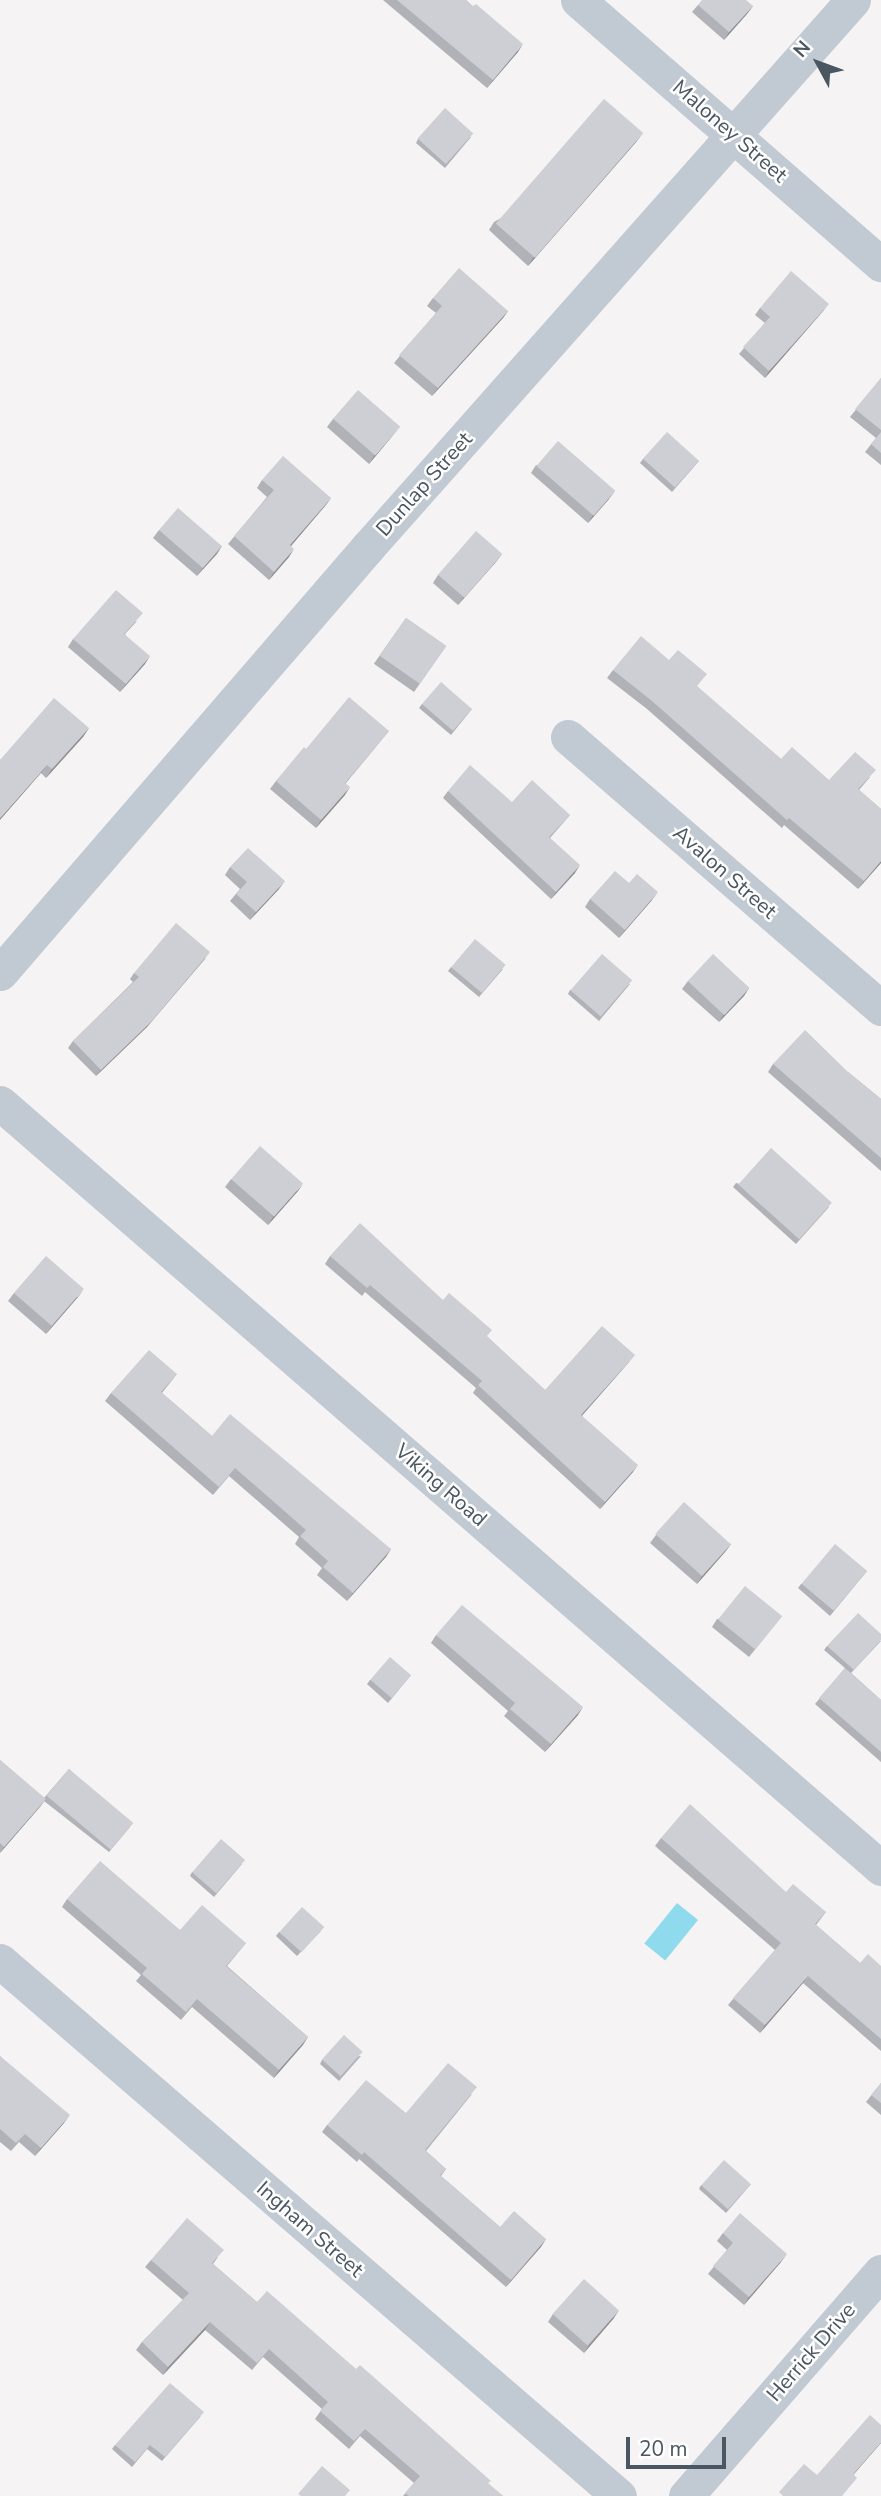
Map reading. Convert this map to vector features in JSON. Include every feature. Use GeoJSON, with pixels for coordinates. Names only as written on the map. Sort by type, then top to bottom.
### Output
{"type":"FeatureCollection","features":[{"type":"Feature","properties":{"kind":"street","name":"Maloney Street"},"geometry":{"type":"LineString","coordinates":[[578,0],[881,264]]}},
{"type":"Feature","properties":{"kind":"street","name":"Dunlap Street"},"geometry":{"type":"LineString","coordinates":[[0,973],[359,557],[736,136],[853,0]]}},
{"type":"Feature","properties":{"kind":"street","name":"Avalon Street"},"geometry":{"type":"LineString","coordinates":[[568,737],[881,1008]]}},
{"type":"Feature","properties":{"kind":"street","name":"Viking Road"},"geometry":{"type":"LineString","coordinates":[[0,1103],[881,1868]]}},
{"type":"Feature","properties":{"kind":"street","name":"Ingham Street"},"geometry":{"type":"LineString","coordinates":[[0,1961],[619,2496]]}},
{"type":"Feature","properties":{"kind":"street","name":"Herrick Drive"},"geometry":{"type":"LineString","coordinates":[[686,2496],[881,2272]]}},
{"type":"Feature","properties":{"kind":"water"},"geometry":{"type":"Polygon","coordinates":[[[677,1903],[698,1920],[665,1960],[644,1943],[677,1903]]]}},
{"type":"Feature","properties":{"kind":"building"},"geometry":{"type":"Polygon","coordinates":[[[397,0],[466,0],[473,6],[476,4],[523,44],[493,80],[397,0]]]}},
{"type":"Feature","properties":{"kind":"building"},"geometry":{"type":"Polygon","coordinates":[[[702,0],[746,0],[753,6],[729,32],[698,5],[702,0]]]}},
{"type":"Feature","properties":{"kind":"building"},"geometry":{"type":"Polygon","coordinates":[[[604,99],[643,133],[535,258],[496,224],[604,99]]]}},
{"type":"Feature","properties":{"kind":"building"},"geometry":{"type":"Polygon","coordinates":[[[445,108],[473,133],[446,164],[418,138],[445,108]]]}},
{"type":"Feature","properties":{"kind":"building"},"geometry":{"type":"Polygon","coordinates":[[[459,268],[508,311],[438,388],[399,355],[442,306],[433,298],[459,268]]]}},
{"type":"Feature","properties":{"kind":"building"},"geometry":{"type":"Polygon","coordinates":[[[791,271],[829,304],[769,371],[743,347],[770,317],[760,308],[791,271]]]}},
{"type":"Feature","properties":{"kind":"building"},"geometry":{"type":"Polygon","coordinates":[[[881,378],[881,430],[855,409],[881,378]]]}},
{"type":"Feature","properties":{"kind":"building"},"geometry":{"type":"Polygon","coordinates":[[[358,390],[400,427],[375,455],[333,419],[358,390]]]}},
{"type":"Feature","properties":{"kind":"building"},"geometry":{"type":"Polygon","coordinates":[[[667,432],[699,461],[675,488],[643,459],[667,432]]]}},
{"type":"Feature","properties":{"kind":"building"},"geometry":{"type":"Polygon","coordinates":[[[881,432],[881,453],[871,444],[881,432]]]}},
{"type":"Feature","properties":{"kind":"building"},"geometry":{"type":"Polygon","coordinates":[[[558,441],[615,491],[594,516],[536,466],[558,441]]]}},
{"type":"Feature","properties":{"kind":"building"},"geometry":{"type":"Polygon","coordinates":[[[283,456],[331,498],[290,545],[294,549],[274,572],[234,536],[274,490],[262,480],[283,456]]]}},
{"type":"Feature","properties":{"kind":"building"},"geometry":{"type":"Polygon","coordinates":[[[178,508],[222,546],[203,568],[159,530],[178,508]]]}},
{"type":"Feature","properties":{"kind":"building"},"geometry":{"type":"Polygon","coordinates":[[[476,531],[502,554],[464,598],[438,575],[476,531]]]}},
{"type":"Feature","properties":{"kind":"building"},"geometry":{"type":"Polygon","coordinates":[[[116,590],[143,613],[124,634],[150,656],[126,684],[73,639],[116,590]]]}},
{"type":"Feature","properties":{"kind":"building"},"geometry":{"type":"Polygon","coordinates":[[[406,618],[446,646],[420,684],[380,656],[406,618]]]}},
{"type":"Feature","properties":{"kind":"building"},"geometry":{"type":"Polygon","coordinates":[[[641,636],[669,660],[678,650],[707,674],[697,686],[781,759],[792,747],[829,780],[855,752],[876,770],[858,789],[881,809],[881,861],[864,881],[789,818],[787,820],[613,670],[641,636]]]}},
{"type":"Feature","properties":{"kind":"building"},"geometry":{"type":"Polygon","coordinates":[[[441,682],[472,709],[453,731],[422,704],[441,682]]]}},
{"type":"Feature","properties":{"kind":"building"},"geometry":{"type":"Polygon","coordinates":[[[349,697],[389,731],[345,783],[350,787],[321,820],[276,781],[349,697]]]}},
{"type":"Feature","properties":{"kind":"building"},"geometry":{"type":"Polygon","coordinates":[[[54,698],[89,728],[52,769],[47,765],[0,818],[0,760],[54,698]]]}},
{"type":"Feature","properties":{"kind":"building"},"geometry":{"type":"Polygon","coordinates":[[[470,765],[512,802],[532,780],[570,815],[549,837],[580,865],[556,892],[448,791],[470,765]]]}},
{"type":"Feature","properties":{"kind":"building"},"geometry":{"type":"Polygon","coordinates":[[[248,848],[285,881],[256,912],[236,894],[247,882],[230,867],[248,848]]]}},
{"type":"Feature","properties":{"kind":"building"},"geometry":{"type":"Polygon","coordinates":[[[615,871],[629,883],[637,874],[658,892],[625,930],[590,899],[615,871]]]}},
{"type":"Feature","properties":{"kind":"building"},"geometry":{"type":"Polygon","coordinates":[[[176,923],[210,952],[152,1021],[101,1070],[73,1041],[139,977],[134,973],[176,923]]]}},
{"type":"Feature","properties":{"kind":"building"},"geometry":{"type":"Polygon","coordinates":[[[475,939],[506,965],[482,993],[451,967],[475,939]]]}},
{"type":"Feature","properties":{"kind":"building"},"geometry":{"type":"Polygon","coordinates":[[[602,954],[632,980],[601,1016],[571,990],[602,954]]]}},
{"type":"Feature","properties":{"kind":"building"},"geometry":{"type":"Polygon","coordinates":[[[713,954],[750,988],[724,1015],[688,981],[713,954]]]}},
{"type":"Feature","properties":{"kind":"building"},"geometry":{"type":"Polygon","coordinates":[[[805,1030],[848,1072],[881,1099],[881,1158],[773,1064],[805,1030]]]}},
{"type":"Feature","properties":{"kind":"building"},"geometry":{"type":"Polygon","coordinates":[[[260,1146],[303,1183],[274,1217],[231,1179],[260,1146]]]}},
{"type":"Feature","properties":{"kind":"building"},"geometry":{"type":"Polygon","coordinates":[[[771,1148],[832,1203],[799,1239],[738,1184],[771,1148]]]}},
{"type":"Feature","properties":{"kind":"building"},"geometry":{"type":"Polygon","coordinates":[[[360,1223],[443,1300],[449,1293],[492,1330],[487,1336],[545,1390],[602,1326],[635,1355],[581,1415],[638,1465],[605,1502],[478,1385],[482,1381],[370,1285],[367,1288],[330,1256],[360,1223]]]}},
{"type":"Feature","properties":{"kind":"building"},"geometry":{"type":"Polygon","coordinates":[[[46,1256],[84,1289],[52,1326],[14,1293],[46,1256]]]}},
{"type":"Feature","properties":{"kind":"building"},"geometry":{"type":"Polygon","coordinates":[[[149,1350],[177,1374],[161,1392],[212,1436],[230,1414],[391,1549],[353,1593],[323,1567],[328,1561],[300,1536],[306,1530],[235,1468],[219,1487],[111,1393],[149,1350]]]}},
{"type":"Feature","properties":{"kind":"building"},"geometry":{"type":"Polygon","coordinates":[[[684,1502],[731,1544],[702,1576],[655,1534],[684,1502]]]}},
{"type":"Feature","properties":{"kind":"building"},"geometry":{"type":"Polygon","coordinates":[[[835,1544],[867,1571],[834,1611],[802,1584],[835,1544]]]}},
{"type":"Feature","properties":{"kind":"building"},"geometry":{"type":"Polygon","coordinates":[[[745,1586],[782,1616],[755,1650],[718,1619],[745,1586]]]}},
{"type":"Feature","properties":{"kind":"building"},"geometry":{"type":"Polygon","coordinates":[[[462,1605],[583,1707],[551,1744],[510,1709],[515,1703],[436,1635],[462,1605]]]}},
{"type":"Feature","properties":{"kind":"building"},"geometry":{"type":"Polygon","coordinates":[[[858,1613],[881,1634],[881,1640],[854,1670],[827,1646],[858,1613]]]}},
{"type":"Feature","properties":{"kind":"building"},"geometry":{"type":"Polygon","coordinates":[[[390,1657],[411,1675],[391,1698],[370,1680],[390,1657]]]}},
{"type":"Feature","properties":{"kind":"building"},"geometry":{"type":"Polygon","coordinates":[[[845,1668],[881,1700],[881,1752],[819,1698],[845,1668]]]}},
{"type":"Feature","properties":{"kind":"building"},"geometry":{"type":"Polygon","coordinates":[[[0,1760],[46,1799],[4,1847],[0,1843],[0,1760]]]}},
{"type":"Feature","properties":{"kind":"building"},"geometry":{"type":"Polygon","coordinates":[[[69,1769],[133,1823],[111,1850],[47,1796],[69,1769]]]}},
{"type":"Feature","properties":{"kind":"building"},"geometry":{"type":"Polygon","coordinates":[[[690,1804],[786,1892],[793,1884],[826,1912],[815,1924],[860,1963],[868,1954],[881,1966],[881,2039],[808,1976],[765,2025],[733,1998],[781,1943],[661,1838],[690,1804]]]}},
{"type":"Feature","properties":{"kind":"building"},"geometry":{"type":"Polygon","coordinates":[[[221,1839],[245,1860],[216,1893],[192,1872],[221,1839]]]}},
{"type":"Feature","properties":{"kind":"building"},"geometry":{"type":"Polygon","coordinates":[[[100,1861],[180,1930],[202,1905],[246,1943],[226,1966],[308,2037],[279,2070],[197,1999],[186,2012],[142,1974],[147,1968],[67,1899],[100,1861]]]}},
{"type":"Feature","properties":{"kind":"building"},"geometry":{"type":"Polygon","coordinates":[[[302,1907],[324,1927],[302,1952],[279,1932],[302,1907]]]}},
{"type":"Feature","properties":{"kind":"building"},"geometry":{"type":"Polygon","coordinates":[[[344,2035],[363,2052],[340,2076],[322,2060],[344,2035]]]}},
{"type":"Feature","properties":{"kind":"building"},"geometry":{"type":"Polygon","coordinates":[[[0,2056],[70,2115],[41,2148],[25,2134],[16,2143],[0,2129],[0,2056]]]}},
{"type":"Feature","properties":{"kind":"building"},"geometry":{"type":"Polygon","coordinates":[[[448,2063],[477,2087],[425,2150],[446,2169],[440,2175],[500,2227],[514,2211],[546,2239],[511,2280],[364,2152],[362,2155],[327,2125],[366,2080],[406,2113],[448,2063]]]}},
{"type":"Feature","properties":{"kind":"building"},"geometry":{"type":"Polygon","coordinates":[[[881,2083],[881,2103],[871,2095],[881,2083]]]}},
{"type":"Feature","properties":{"kind":"building"},"geometry":{"type":"Polygon","coordinates":[[[724,2160],[751,2184],[728,2209],[701,2185],[724,2160]]]}},
{"type":"Feature","properties":{"kind":"building"},"geometry":{"type":"Polygon","coordinates":[[[740,2213],[787,2254],[749,2297],[713,2266],[733,2243],[723,2233],[740,2213]]]}},
{"type":"Feature","properties":{"kind":"building"},"geometry":{"type":"Polygon","coordinates":[[[187,2218],[224,2250],[212,2263],[257,2302],[267,2291],[356,2369],[360,2365],[491,2481],[488,2483],[503,2496],[409,2496],[405,2493],[420,2476],[365,2429],[354,2441],[320,2411],[328,2402],[269,2349],[257,2363],[210,2322],[168,2367],[142,2342],[189,2293],[151,2260],[187,2218]]]}},
{"type":"Feature","properties":{"kind":"building"},"geometry":{"type":"Polygon","coordinates":[[[584,2279],[619,2310],[587,2345],[553,2314],[584,2279]]]}},
{"type":"Feature","properties":{"kind":"building"},"geometry":{"type":"Polygon","coordinates":[[[170,2383],[204,2412],[165,2457],[150,2445],[135,2462],[115,2445],[170,2383]]]}},
{"type":"Feature","properties":{"kind":"building"},"geometry":{"type":"Polygon","coordinates":[[[870,2415],[881,2425],[881,2442],[853,2474],[857,2478],[842,2496],[783,2496],[779,2492],[804,2464],[817,2475],[870,2415]]]}},
{"type":"Feature","properties":{"kind":"building"},"geometry":{"type":"Polygon","coordinates":[[[322,2466],[350,2490],[345,2496],[298,2494],[322,2466]]]}}]}
